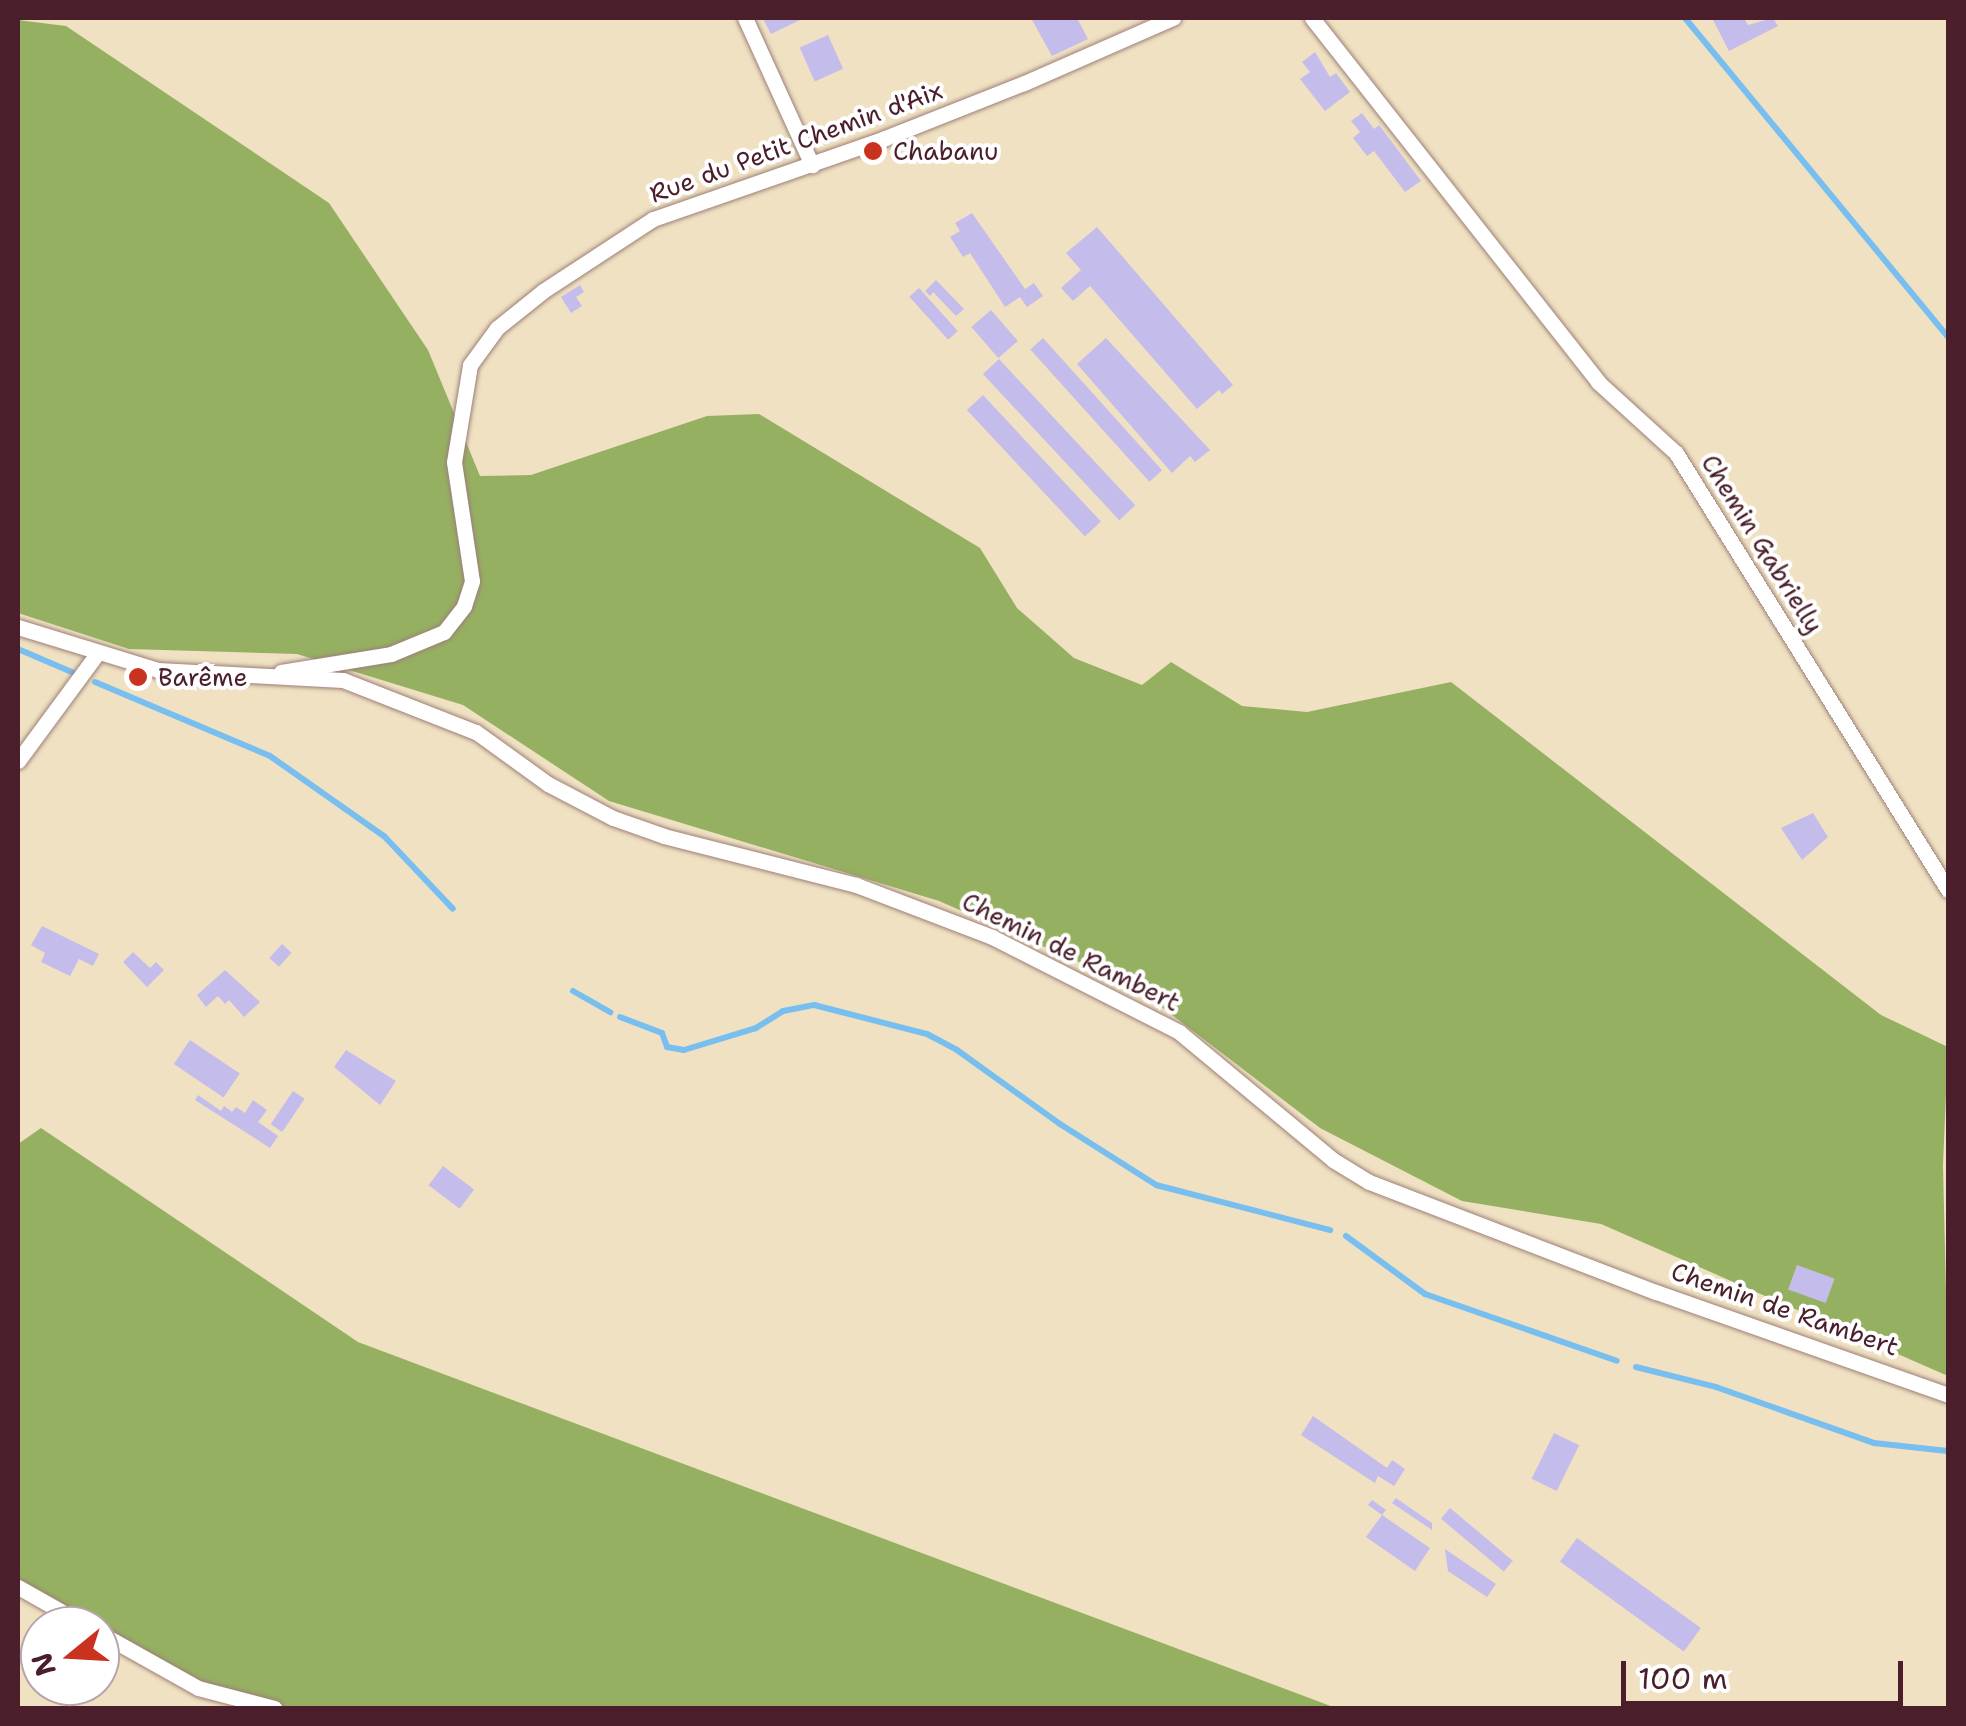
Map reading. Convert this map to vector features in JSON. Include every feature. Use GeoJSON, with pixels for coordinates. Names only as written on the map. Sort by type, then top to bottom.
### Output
{"type":"FeatureCollection","features":[{"type":"Feature","properties":{"kind":"street"},"geometry":{"type":"LineString","coordinates":[[745,18],[812,165]]}},
{"type":"Feature","properties":{"kind":"street","name":"Rue du Petit Chemin d'Aix"},"geometry":{"type":"LineString","coordinates":[[249,679],[391,654],[444,632],[464,606],[472,581],[454,462],[460,405],[470,365],[497,328],[652,219],[812,165],[1024,84],[1172,18]]}},
{"type":"Feature","properties":{"kind":"street","name":"Chemin Gabrielly"},"geometry":{"type":"LineString","coordinates":[[1312,18],[1598,382],[1676,453],[1948,890]]}},
{"type":"Feature","properties":{"kind":"street","name":"Chemin de Rambert"},"geometry":{"type":"LineString","coordinates":[[18,628],[158,670],[249,679],[343,680],[476,732],[548,784],[613,818],[664,836],[856,884],[992,937],[1180,1032],[1333,1160],[1369,1182],[1656,1292],[1948,1395]]}},
{"type":"Feature","properties":{"kind":"street"},"geometry":{"type":"LineString","coordinates":[[18,761],[98,654]]}},
{"type":"Feature","properties":{"kind":"street"},"geometry":{"type":"LineString","coordinates":[[18,1587],[52,1606]]}},
{"type":"Feature","properties":{"kind":"street"},"geometry":{"type":"LineString","coordinates":[[120,1644],[198,1688],[274,1708]]}},
{"type":"Feature","properties":{"kind":"green space"},"geometry":{"type":"Polygon","coordinates":[[[18,20],[66,26],[329,203],[428,350],[480,476],[531,475],[707,416],[759,414],[980,548],[1017,608],[1074,658],[1142,685],[1171,662],[1242,706],[1307,712],[1451,682],[1881,1015],[1948,1047],[1943,1165],[1948,1376],[1601,1224],[1462,1201],[1320,1128],[1134,986],[939,901],[609,801],[463,705],[297,654],[129,649],[18,613],[18,20]]]}},
{"type":"Feature","properties":{"kind":"green space"},"geometry":{"type":"Polygon","coordinates":[[[41,1128],[358,1342],[1336,1708],[275,1708],[198,1688],[120,1639],[120,1606],[52,1606],[18,1587],[18,1144],[41,1128]]]}},
{"type":"Feature","properties":{"kind":"building"},"geometry":{"type":"Polygon","coordinates":[[[766,18],[804,18],[771,34],[763,19],[766,18]]]}},
{"type":"Feature","properties":{"kind":"building"},"geometry":{"type":"Polygon","coordinates":[[[1031,18],[1077,18],[1088,39],[1052,56],[1031,18]]]}},
{"type":"Feature","properties":{"kind":"building"},"geometry":{"type":"Polygon","coordinates":[[[1712,18],[1744,18],[1748,25],[1773,18],[1778,26],[1729,51],[1712,18]]]}},
{"type":"Feature","properties":{"kind":"building"},"geometry":{"type":"Polygon","coordinates":[[[828,35],[843,69],[815,81],[800,48],[828,35]]]}},
{"type":"Feature","properties":{"kind":"building"},"geometry":{"type":"Polygon","coordinates":[[[1315,52],[1330,77],[1336,73],[1350,92],[1325,111],[1300,79],[1310,72],[1302,62],[1315,52]]]}},
{"type":"Feature","properties":{"kind":"building"},"geometry":{"type":"Polygon","coordinates":[[[1362,113],[1374,129],[1379,125],[1421,181],[1405,192],[1374,151],[1367,156],[1353,138],[1360,132],[1351,121],[1362,113]]]}},
{"type":"Feature","properties":{"kind":"building"},"geometry":{"type":"Polygon","coordinates":[[[972,213],[1025,289],[1034,283],[1043,296],[1027,307],[1020,297],[1005,307],[970,253],[963,257],[950,237],[960,231],[955,223],[972,213]]]}},
{"type":"Feature","properties":{"kind":"building"},"geometry":{"type":"Polygon","coordinates":[[[1097,227],[1233,385],[1222,394],[1219,390],[1197,409],[1090,286],[1073,301],[1061,288],[1081,270],[1066,253],[1097,227]]]}},
{"type":"Feature","properties":{"kind":"building"},"geometry":{"type":"Polygon","coordinates":[[[936,280],[964,309],[956,316],[933,292],[930,296],[925,291],[936,280]]]}},
{"type":"Feature","properties":{"kind":"building"},"geometry":{"type":"Polygon","coordinates":[[[580,285],[584,292],[576,297],[582,306],[571,313],[561,297],[580,285]]]}},
{"type":"Feature","properties":{"kind":"building"},"geometry":{"type":"Polygon","coordinates":[[[919,288],[958,331],[948,340],[909,297],[919,288]]]}},
{"type":"Feature","properties":{"kind":"building"},"geometry":{"type":"Polygon","coordinates":[[[991,310],[1018,341],[998,358],[971,327],[991,310]]]}},
{"type":"Feature","properties":{"kind":"building"},"geometry":{"type":"Polygon","coordinates":[[[1043,338],[1162,470],[1149,482],[1030,349],[1043,338]]]}},
{"type":"Feature","properties":{"kind":"building"},"geometry":{"type":"Polygon","coordinates":[[[1106,338],[1210,450],[1195,462],[1190,456],[1172,473],[1077,364],[1106,338]]]}},
{"type":"Feature","properties":{"kind":"building"},"geometry":{"type":"Polygon","coordinates":[[[999,359],[1135,505],[1119,520],[983,374],[999,359]]]}},
{"type":"Feature","properties":{"kind":"building"},"geometry":{"type":"Polygon","coordinates":[[[983,395],[1101,522],[1085,537],[967,410],[983,395]]]}},
{"type":"Feature","properties":{"kind":"building"},"geometry":{"type":"Polygon","coordinates":[[[1813,813],[1828,837],[1802,860],[1781,828],[1813,813]]]}},
{"type":"Feature","properties":{"kind":"building"},"geometry":{"type":"Polygon","coordinates":[[[42,926],[99,954],[93,966],[79,959],[70,976],[41,962],[45,953],[31,945],[42,926]]]}},
{"type":"Feature","properties":{"kind":"building"},"geometry":{"type":"Polygon","coordinates":[[[282,944],[292,953],[279,967],[269,958],[282,944]]]}},
{"type":"Feature","properties":{"kind":"building"},"geometry":{"type":"Polygon","coordinates":[[[133,952],[150,968],[156,962],[164,970],[147,987],[123,962],[133,952]]]}},
{"type":"Feature","properties":{"kind":"building"},"geometry":{"type":"Polygon","coordinates":[[[225,970],[260,1002],[244,1017],[229,1000],[225,1004],[218,996],[206,1007],[197,995],[225,970]]]}},
{"type":"Feature","properties":{"kind":"building"},"geometry":{"type":"Polygon","coordinates":[[[190,1040],[240,1074],[224,1098],[174,1064],[190,1040]]]}},
{"type":"Feature","properties":{"kind":"building"},"geometry":{"type":"Polygon","coordinates":[[[346,1050],[396,1081],[380,1105],[334,1067],[346,1050]]]}},
{"type":"Feature","properties":{"kind":"building"},"geometry":{"type":"Polygon","coordinates":[[[293,1091],[305,1099],[282,1132],[271,1124],[293,1091]]]}},
{"type":"Feature","properties":{"kind":"building"},"geometry":{"type":"Polygon","coordinates":[[[198,1095],[221,1111],[224,1106],[232,1112],[236,1107],[245,1113],[253,1100],[267,1110],[258,1122],[278,1136],[270,1148],[195,1100],[198,1095]]]}},
{"type":"Feature","properties":{"kind":"building"},"geometry":{"type":"Polygon","coordinates":[[[443,1166],[474,1189],[460,1209],[429,1185],[443,1166]]]}},
{"type":"Feature","properties":{"kind":"building"},"geometry":{"type":"Polygon","coordinates":[[[1797,1265],[1835,1279],[1826,1303],[1788,1289],[1797,1265]]]}},
{"type":"Feature","properties":{"kind":"building"},"geometry":{"type":"Polygon","coordinates":[[[1313,1416],[1387,1468],[1392,1460],[1405,1469],[1394,1486],[1378,1476],[1375,1483],[1301,1435],[1313,1416]]]}},
{"type":"Feature","properties":{"kind":"building"},"geometry":{"type":"Polygon","coordinates":[[[1554,1433],[1579,1445],[1557,1491],[1532,1479],[1554,1433]]]}},
{"type":"Feature","properties":{"kind":"building"},"geometry":{"type":"Polygon","coordinates":[[[1396,1498],[1432,1523],[1432,1530],[1392,1503],[1396,1498]]]}},
{"type":"Feature","properties":{"kind":"building"},"geometry":{"type":"Polygon","coordinates":[[[1372,1500],[1386,1510],[1382,1515],[1368,1505],[1372,1500]]]}},
{"type":"Feature","properties":{"kind":"building"},"geometry":{"type":"Polygon","coordinates":[[[1450,1508],[1513,1561],[1504,1571],[1441,1519],[1450,1508]]]}},
{"type":"Feature","properties":{"kind":"building"},"geometry":{"type":"Polygon","coordinates":[[[1382,1515],[1430,1548],[1415,1571],[1366,1537],[1382,1515]]]}},
{"type":"Feature","properties":{"kind":"building"},"geometry":{"type":"Polygon","coordinates":[[[1577,1538],[1701,1628],[1684,1651],[1560,1561],[1577,1538]]]}},
{"type":"Feature","properties":{"kind":"building"},"geometry":{"type":"Polygon","coordinates":[[[1445,1549],[1496,1584],[1487,1597],[1448,1571],[1445,1549]]]}},
{"type":"Feature","properties":{"kind":"waterway"},"geometry":{"type":"LineString","coordinates":[[1685,18],[1948,337]]}},
{"type":"Feature","properties":{"kind":"waterway"},"geometry":{"type":"LineString","coordinates":[[18,649],[72,672]]}},
{"type":"Feature","properties":{"kind":"waterway"},"geometry":{"type":"LineString","coordinates":[[95,682],[270,756],[384,836],[453,909]]}},
{"type":"Feature","properties":{"kind":"waterway"},"geometry":{"type":"LineString","coordinates":[[573,991],[610,1012]]}},
{"type":"Feature","properties":{"kind":"waterway"},"geometry":{"type":"LineString","coordinates":[[620,1017],[662,1033],[667,1047],[684,1050],[756,1028],[783,1011],[814,1005],[927,1034],[957,1050],[1060,1124],[1156,1185],[1330,1230]]}},
{"type":"Feature","properties":{"kind":"waterway"},"geometry":{"type":"LineString","coordinates":[[1346,1236],[1425,1294],[1617,1361]]}},
{"type":"Feature","properties":{"kind":"waterway"},"geometry":{"type":"LineString","coordinates":[[1636,1367],[1716,1387],[1874,1443],[1948,1451]]}},
{"type":"Feature","properties":{"kind":"place","name":"Chabanu"},"geometry":{"type":"Point","coordinates":[873,151]}},
{"type":"Feature","properties":{"kind":"place","name":"Barême"},"geometry":{"type":"Point","coordinates":[138,677]}}]}
